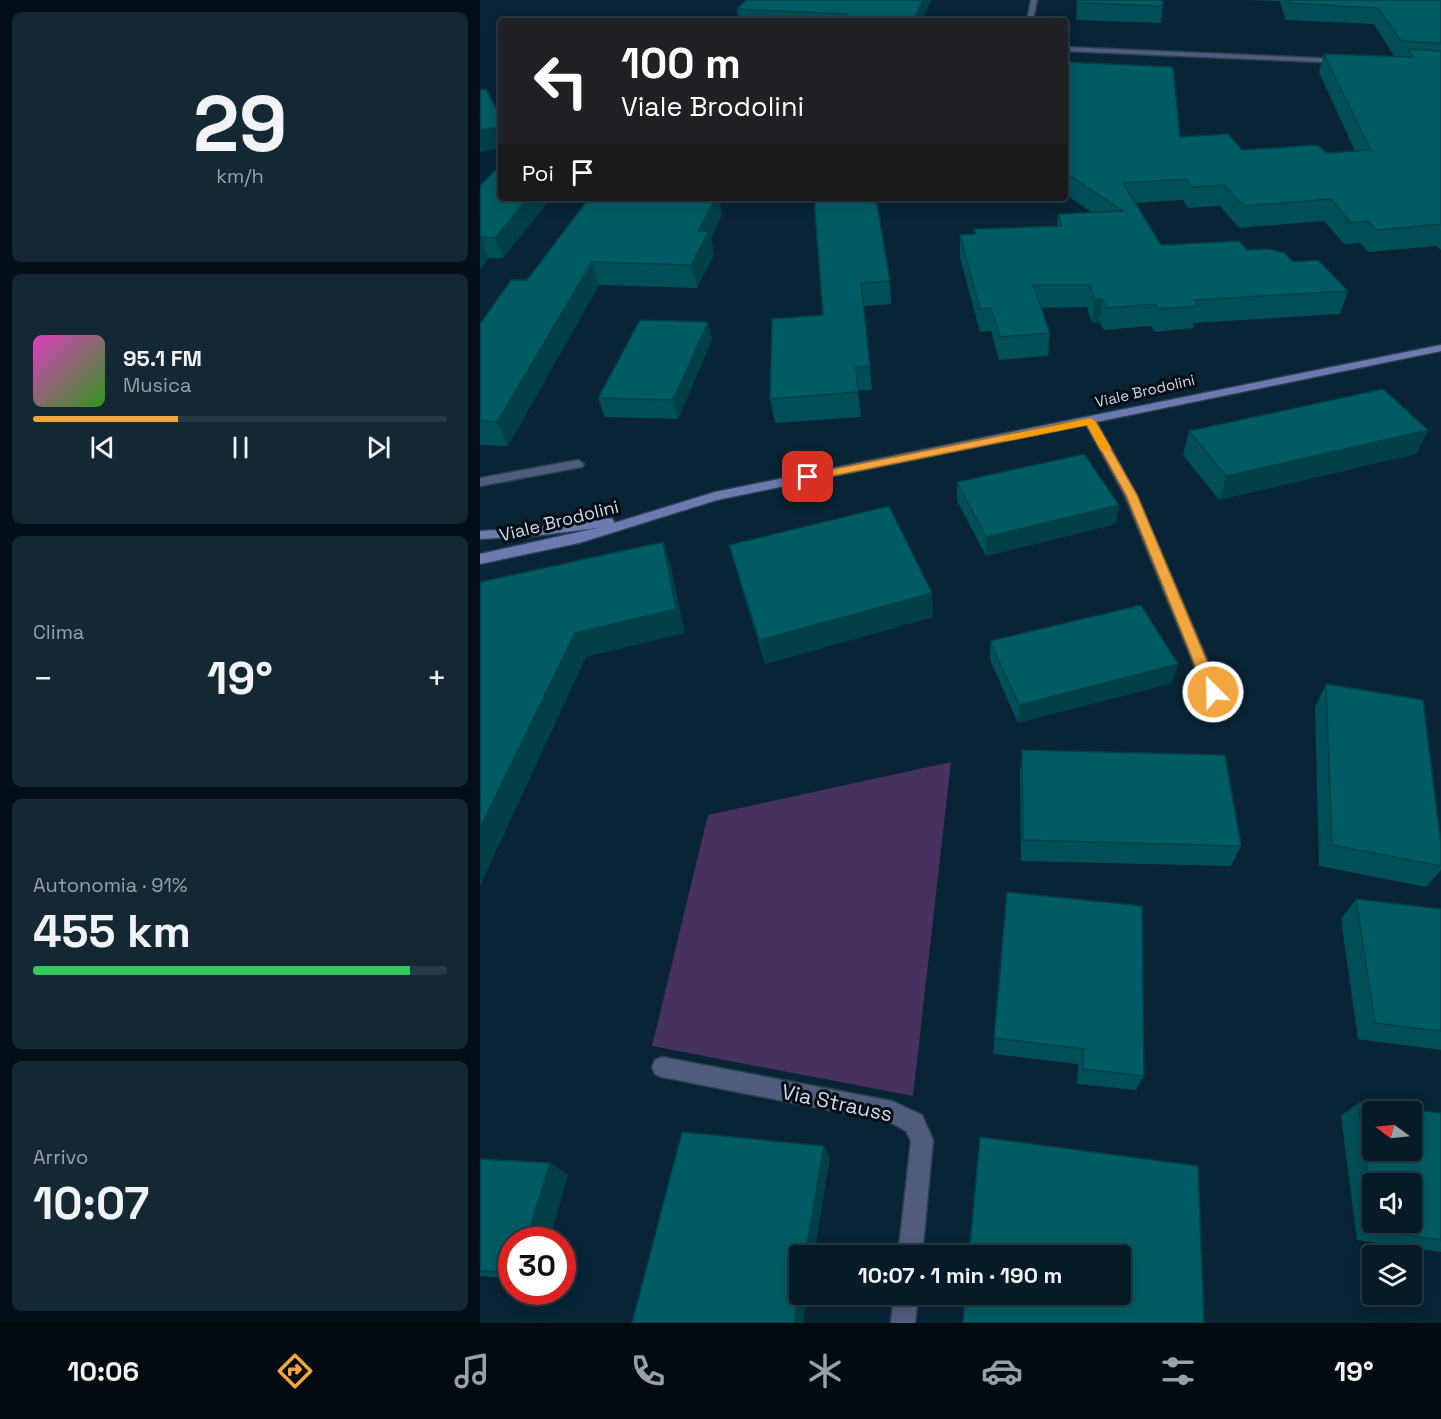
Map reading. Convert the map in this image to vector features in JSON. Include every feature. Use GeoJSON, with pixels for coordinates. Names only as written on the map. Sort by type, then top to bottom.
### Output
{"type":"FeatureCollection","features":[{"type":"Feature","properties":{"kind":"street"},"geometry":{"type":"LineString","coordinates":[[1031,18],[1034,0]]}},
{"type":"Feature","properties":{"kind":"street"},"geometry":{"type":"LineString","coordinates":[[1068,49],[1355,61]]}},
{"type":"Feature","properties":{"kind":"street","name":"Viale Brodolini"},"geometry":{"type":"LineString","coordinates":[[480,559],[579,538],[715,496],[1090,421],[1175,400],[1441,348]]}},
{"type":"Feature","properties":{"kind":"street"},"geometry":{"type":"LineString","coordinates":[[1090,421],[1131,495],[1213,692]]}},
{"type":"Feature","properties":{"kind":"street"},"geometry":{"type":"LineString","coordinates":[[480,482],[578,464]]}},
{"type":"Feature","properties":{"kind":"street","name":"Viale Brodolini"},"geometry":{"type":"LineString","coordinates":[[480,535],[534,532],[647,517]]}},
{"type":"Feature","properties":{"kind":"street","name":"Via Strauss"},"geometry":{"type":"LineString","coordinates":[[662,1067],[892,1112],[914,1123],[922,1140],[911,1245]]}},
{"type":"Feature","properties":{"kind":"street"},"geometry":{"type":"LineString","coordinates":[[903,1323],[905,1305]]}},
{"type":"Feature","properties":{"kind":"shaded area"},"geometry":{"type":"Polygon","coordinates":[[[951,762],[913,1096],[652,1046],[708,815],[951,762]]]}},
{"type":"Feature","properties":{"kind":"building"},"geometry":{"type":"Polygon","coordinates":[[[746,0],[923,0],[914,18],[844,18],[847,14],[737,9],[746,0]]]}},
{"type":"Feature","properties":{"kind":"building"},"geometry":{"type":"Polygon","coordinates":[[[1077,0],[1163,0],[1163,6],[1077,3],[1077,0]]]}},
{"type":"Feature","properties":{"kind":"building"},"geometry":{"type":"Polygon","coordinates":[[[1288,0],[1441,0],[1441,43],[1401,41],[1378,8],[1289,3],[1288,0]]]}},
{"type":"Feature","properties":{"kind":"building"},"geometry":{"type":"Polygon","coordinates":[[[1408,49],[1441,51],[1441,224],[1377,230],[1367,221],[1351,223],[1331,199],[1244,206],[1224,185],[1192,187],[1187,179],[1123,183],[1161,245],[1239,241],[1247,250],[1269,249],[1285,253],[1293,262],[1318,260],[1348,291],[1195,300],[1198,306],[1159,309],[1155,304],[1107,308],[1102,299],[1095,300],[1090,285],[1033,285],[1050,333],[1000,337],[991,308],[980,309],[960,235],[976,234],[974,229],[1062,226],[1058,214],[1123,211],[1068,174],[1068,62],[1173,67],[1180,137],[1228,134],[1242,150],[1318,145],[1326,153],[1371,150],[1324,54],[1413,57],[1408,49]]]}},
{"type":"Feature","properties":{"kind":"building"},"geometry":{"type":"Polygon","coordinates":[[[486,89],[498,113],[498,127],[480,130],[480,90],[486,89]]]}},
{"type":"Feature","properties":{"kind":"building"},"geometry":{"type":"Polygon","coordinates":[[[498,167],[498,201],[526,201],[495,238],[480,238],[480,186],[498,167]]]}},
{"type":"Feature","properties":{"kind":"building"},"geometry":{"type":"Polygon","coordinates":[[[587,201],[714,201],[698,231],[709,231],[691,265],[592,262],[497,422],[480,421],[480,324],[511,280],[527,280],[587,201]]]}},
{"type":"Feature","properties":{"kind":"building"},"geometry":{"type":"Polygon","coordinates":[[[814,201],[877,201],[890,281],[861,283],[870,366],[856,367],[858,392],[770,399],[772,319],[823,315],[814,201]]]}},
{"type":"Feature","properties":{"kind":"building"},"geometry":{"type":"Polygon","coordinates":[[[640,320],[708,322],[673,400],[598,398],[640,320]]]}},
{"type":"Feature","properties":{"kind":"building"},"geometry":{"type":"Polygon","coordinates":[[[1383,389],[1428,430],[1226,476],[1189,431],[1383,389]]]}},
{"type":"Feature","properties":{"kind":"building"},"geometry":{"type":"Polygon","coordinates":[[[1084,454],[1119,505],[986,537],[957,482],[1084,454]]]}},
{"type":"Feature","properties":{"kind":"building"},"geometry":{"type":"Polygon","coordinates":[[[889,506],[932,593],[759,640],[729,545],[889,506]]]}},
{"type":"Feature","properties":{"kind":"building"},"geometry":{"type":"Polygon","coordinates":[[[663,542],[676,609],[575,633],[480,828],[480,582],[663,542]]]}},
{"type":"Feature","properties":{"kind":"building"},"geometry":{"type":"Polygon","coordinates":[[[1141,605],[1178,664],[1019,705],[990,641],[1141,605]]]}},
{"type":"Feature","properties":{"kind":"building"},"geometry":{"type":"Polygon","coordinates":[[[1326,684],[1423,700],[1441,844],[1441,866],[1332,845],[1326,684]]]}},
{"type":"Feature","properties":{"kind":"building"},"geometry":{"type":"Polygon","coordinates":[[[1022,750],[1225,755],[1241,846],[1023,840],[1022,750]]]}},
{"type":"Feature","properties":{"kind":"building"},"geometry":{"type":"Polygon","coordinates":[[[1007,892],[1142,906],[1144,1076],[1083,1069],[1083,1049],[994,1038],[1007,892]]]}},
{"type":"Feature","properties":{"kind":"building"},"geometry":{"type":"Polygon","coordinates":[[[1356,899],[1441,909],[1441,1031],[1375,1023],[1356,899]]]}},
{"type":"Feature","properties":{"kind":"building"},"geometry":{"type":"Polygon","coordinates":[[[1358,1103],[1362,1103],[1362,1132],[1358,1103]]]}},
{"type":"Feature","properties":{"kind":"building"},"geometry":{"type":"Polygon","coordinates":[[[1422,1111],[1441,1113],[1441,1240],[1390,1233],[1422,1233],[1422,1173],[1368,1173],[1366,1161],[1422,1161],[1422,1111]]]}},
{"type":"Feature","properties":{"kind":"building"},"geometry":{"type":"Polygon","coordinates":[[[682,1132],[824,1146],[807,1245],[789,1245],[789,1305],[797,1305],[794,1323],[632,1323],[682,1132]]]}},
{"type":"Feature","properties":{"kind":"building"},"geometry":{"type":"Polygon","coordinates":[[[980,1137],[1198,1166],[1204,1323],[963,1323],[964,1305],[1131,1305],[1131,1245],[970,1245],[980,1137]]]}},
{"type":"Feature","properties":{"kind":"building"},"geometry":{"type":"Polygon","coordinates":[[[480,1159],[550,1163],[530,1227],[498,1227],[498,1272],[480,1271],[480,1159]]]}},
{"type":"Feature","properties":{"kind":"slow traffic"},"geometry":{"type":"LineString","coordinates":[[1006,438],[1090,421],[1105,448]]}},
{"type":"Feature","properties":{"kind":"route"},"geometry":{"type":"LineString","coordinates":[[808,477],[1090,421],[1131,495],[1213,692]]}}]}
